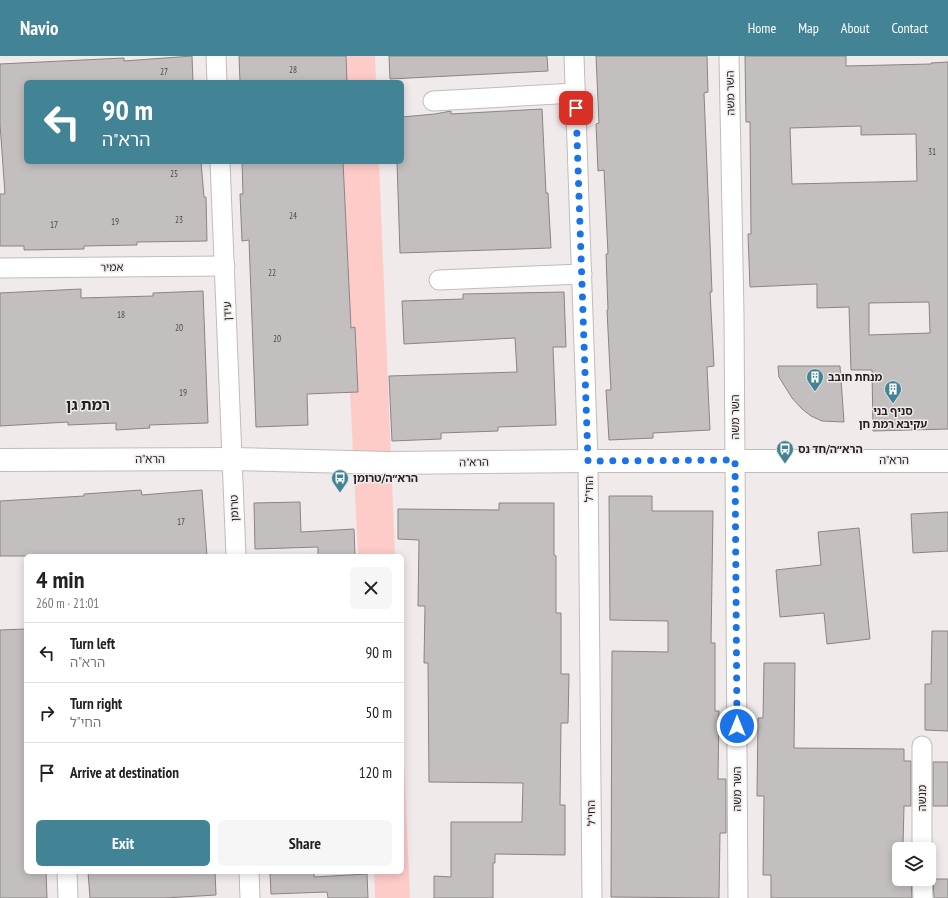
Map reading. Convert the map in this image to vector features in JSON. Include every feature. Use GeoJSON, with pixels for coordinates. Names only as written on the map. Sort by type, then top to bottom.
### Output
{"type":"FeatureCollection","features":[{"type":"Feature","properties":{"kind":"street"},"geometry":{"type":"LineString","coordinates":[[216,56],[217,80]]}},
{"type":"Feature","properties":{"kind":"street","name":"החי\"ל"},"geometry":{"type":"LineString","coordinates":[[574,56],[588,461],[592,898]]}},
{"type":"Feature","properties":{"kind":"street","name":"השר משה"},"geometry":{"type":"LineString","coordinates":[[729,56],[734,306],[738,898]]}},
{"type":"Feature","properties":{"kind":"street"},"geometry":{"type":"LineString","coordinates":[[433,101],[575,93]]}},
{"type":"Feature","properties":{"kind":"street","name":"עידן"},"geometry":{"type":"LineString","coordinates":[[220,164],[232,459]]}},
{"type":"Feature","properties":{"kind":"street","name":"אמיר"},"geometry":{"type":"LineString","coordinates":[[0,268],[225,266]]}},
{"type":"Feature","properties":{"kind":"street"},"geometry":{"type":"LineString","coordinates":[[439,280],[582,274]]}},
{"type":"Feature","properties":{"kind":"street","name":"הרא\"ה"},"geometry":{"type":"LineString","coordinates":[[0,460],[232,459],[388,463],[735,460],[948,461]]}},
{"type":"Feature","properties":{"kind":"street","name":"טרומן"},"geometry":{"type":"LineString","coordinates":[[232,459],[236,554]]}},
{"type":"Feature","properties":{"kind":"street","name":"מנשה"},"geometry":{"type":"LineString","coordinates":[[922,746],[922,842]]}},
{"type":"Feature","properties":{"kind":"street"},"geometry":{"type":"LineString","coordinates":[[67,874],[68,898]]}},
{"type":"Feature","properties":{"kind":"street"},"geometry":{"type":"LineString","coordinates":[[249,874],[250,898]]}},
{"type":"Feature","properties":{"kind":"street"},"geometry":{"type":"LineString","coordinates":[[922,886],[923,898]]}},
{"type":"Feature","properties":{"kind":"shaded area"},"geometry":{"type":"Polygon","coordinates":[[[334,56],[375,56],[376,80],[335,80],[334,56]]]}},
{"type":"Feature","properties":{"kind":"shaded area"},"geometry":{"type":"Polygon","coordinates":[[[339,164],[379,164],[395,554],[358,554],[339,164]]]}},
{"type":"Feature","properties":{"kind":"shaded area"},"geometry":{"type":"Polygon","coordinates":[[[404,761],[410,898],[375,898],[374,874],[404,874],[404,761]]]}},
{"type":"Feature","properties":{"kind":"building"},"geometry":{"type":"Polygon","coordinates":[[[192,56],[193,80],[24,80],[24,164],[201,164],[204,197],[206,197],[207,241],[137,242],[137,245],[84,246],[84,249],[24,250],[24,246],[0,246],[0,194],[5,194],[0,124],[0,64],[124,58],[124,61],[192,56]]]}},
{"type":"Feature","properties":{"kind":"building"},"geometry":{"type":"Polygon","coordinates":[[[239,56],[346,56],[347,80],[240,80],[239,56]]]}},
{"type":"Feature","properties":{"kind":"building"},"geometry":{"type":"Polygon","coordinates":[[[389,56],[547,56],[548,71],[390,79],[389,56]]]}},
{"type":"Feature","properties":{"kind":"building"},"geometry":{"type":"Polygon","coordinates":[[[596,56],[707,56],[708,92],[704,93],[712,292],[710,292],[714,366],[707,367],[710,430],[653,433],[653,438],[609,440],[606,390],[611,390],[607,310],[606,254],[608,254],[604,170],[598,171],[596,124],[599,123],[596,56]]]}},
{"type":"Feature","properties":{"kind":"building"},"geometry":{"type":"Polygon","coordinates":[[[745,56],[846,56],[846,66],[931,64],[948,62],[948,429],[873,431],[872,370],[851,370],[849,307],[817,308],[817,284],[750,287],[748,234],[751,234],[750,122],[746,122],[745,56]],[[861,126],[790,128],[792,184],[917,181],[916,134],[861,135],[861,126]],[[929,302],[869,303],[869,335],[930,333],[929,302]]]}},
{"type":"Feature","properties":{"kind":"building"},"geometry":{"type":"Polygon","coordinates":[[[542,109],[546,193],[548,193],[551,248],[400,253],[397,164],[404,164],[404,117],[451,111],[451,114],[542,109]]]}},
{"type":"Feature","properties":{"kind":"building"},"geometry":{"type":"Polygon","coordinates":[[[242,164],[343,164],[351,328],[355,327],[358,392],[307,394],[308,425],[256,427],[249,240],[242,241],[240,194],[243,194],[242,164]]]}},
{"type":"Feature","properties":{"kind":"building"},"geometry":{"type":"Polygon","coordinates":[[[81,289],[81,298],[153,296],[153,293],[203,291],[208,423],[149,425],[150,428],[116,430],[116,423],[68,425],[68,422],[0,426],[0,293],[81,289]]]}},
{"type":"Feature","properties":{"kind":"building"},"geometry":{"type":"Polygon","coordinates":[[[564,292],[566,347],[553,347],[556,425],[498,427],[498,431],[441,433],[441,439],[392,441],[389,376],[517,372],[515,338],[404,344],[402,301],[463,299],[463,294],[564,292]]]}},
{"type":"Feature","properties":{"kind":"building","name":"מנחת חובב"},"geometry":{"type":"Polygon","coordinates":[[[778,366],[840,366],[844,422],[822,421],[811,416],[802,409],[792,398],[779,377],[778,366]]]}},
{"type":"Feature","properties":{"kind":"building"},"geometry":{"type":"Polygon","coordinates":[[[141,490],[142,495],[202,490],[207,554],[24,554],[24,556],[0,556],[0,501],[84,496],[84,494],[141,490]]]}},
{"type":"Feature","properties":{"kind":"building"},"geometry":{"type":"Polygon","coordinates":[[[609,496],[652,496],[652,511],[713,511],[711,643],[715,643],[715,711],[719,711],[718,779],[726,779],[726,833],[720,833],[719,898],[611,897],[612,651],[668,652],[668,621],[610,620],[609,496]]]}},
{"type":"Feature","properties":{"kind":"building"},"geometry":{"type":"Polygon","coordinates":[[[300,502],[301,532],[354,529],[355,554],[318,554],[318,547],[255,549],[254,503],[300,502]]]}},
{"type":"Feature","properties":{"kind":"building"},"geometry":{"type":"Polygon","coordinates":[[[499,503],[554,503],[556,613],[561,613],[561,674],[569,674],[568,723],[561,723],[560,805],[565,805],[565,855],[495,854],[495,863],[493,863],[493,898],[434,898],[434,876],[451,877],[451,822],[522,822],[523,783],[429,782],[428,663],[424,663],[425,606],[418,606],[419,540],[398,539],[398,509],[499,510],[499,503]]]}},
{"type":"Feature","properties":{"kind":"building"},"geometry":{"type":"Polygon","coordinates":[[[948,512],[948,551],[913,553],[911,514],[948,512]]]}},
{"type":"Feature","properties":{"kind":"building"},"geometry":{"type":"Polygon","coordinates":[[[859,528],[870,639],[827,644],[824,613],[780,617],[776,570],[821,565],[818,532],[859,528]]]}},
{"type":"Feature","properties":{"kind":"building"},"geometry":{"type":"Polygon","coordinates":[[[24,629],[24,874],[46,874],[47,898],[0,898],[0,630],[24,629]]]}},
{"type":"Feature","properties":{"kind":"building"},"geometry":{"type":"Polygon","coordinates":[[[932,631],[948,631],[948,731],[925,730],[925,684],[931,684],[932,631]]]}},
{"type":"Feature","properties":{"kind":"building"},"geometry":{"type":"Polygon","coordinates":[[[764,663],[795,663],[794,748],[904,749],[904,761],[911,761],[911,806],[904,806],[903,842],[892,842],[892,886],[911,886],[912,898],[771,898],[771,875],[763,875],[764,796],[757,796],[758,718],[763,718],[764,663]]]}},
{"type":"Feature","properties":{"kind":"building"},"geometry":{"type":"Polygon","coordinates":[[[933,762],[948,762],[948,806],[933,806],[933,762]]]}},
{"type":"Feature","properties":{"kind":"building"},"geometry":{"type":"Polygon","coordinates":[[[88,874],[215,874],[216,895],[165,898],[90,898],[88,874]]]}},
{"type":"Feature","properties":{"kind":"building"},"geometry":{"type":"Polygon","coordinates":[[[270,874],[314,874],[314,877],[367,874],[368,898],[328,898],[327,892],[271,894],[270,874]]]}},
{"type":"Feature","properties":{"kind":"building"},"geometry":{"type":"Polygon","coordinates":[[[936,879],[948,879],[948,898],[934,898],[933,886],[936,886],[936,879]]]}},
{"type":"Feature","properties":{"kind":"place","name":"מנחת חובב"},"geometry":{"type":"Point","coordinates":[815,392]}},
{"type":"Feature","properties":{"kind":"place","name":"סניף בני עקיבא רמת חן"},"geometry":{"type":"Point","coordinates":[893,404]}},
{"type":"Feature","properties":{"kind":"place","name":"הרא״ה/חד נס"},"geometry":{"type":"Point","coordinates":[785,464]}},
{"type":"Feature","properties":{"kind":"place","name":"הרא״ה/טרומן"},"geometry":{"type":"Point","coordinates":[340,493]}},
{"type":"Feature","properties":{"kind":"district","name":"רמת גן"},"geometry":{"type":"Point","coordinates":[88,404]}},
{"type":"Feature","properties":{"kind":"route"},"geometry":{"type":"LineString","coordinates":[[576,108],[588,461],[735,460],[737,726]]}}]}
